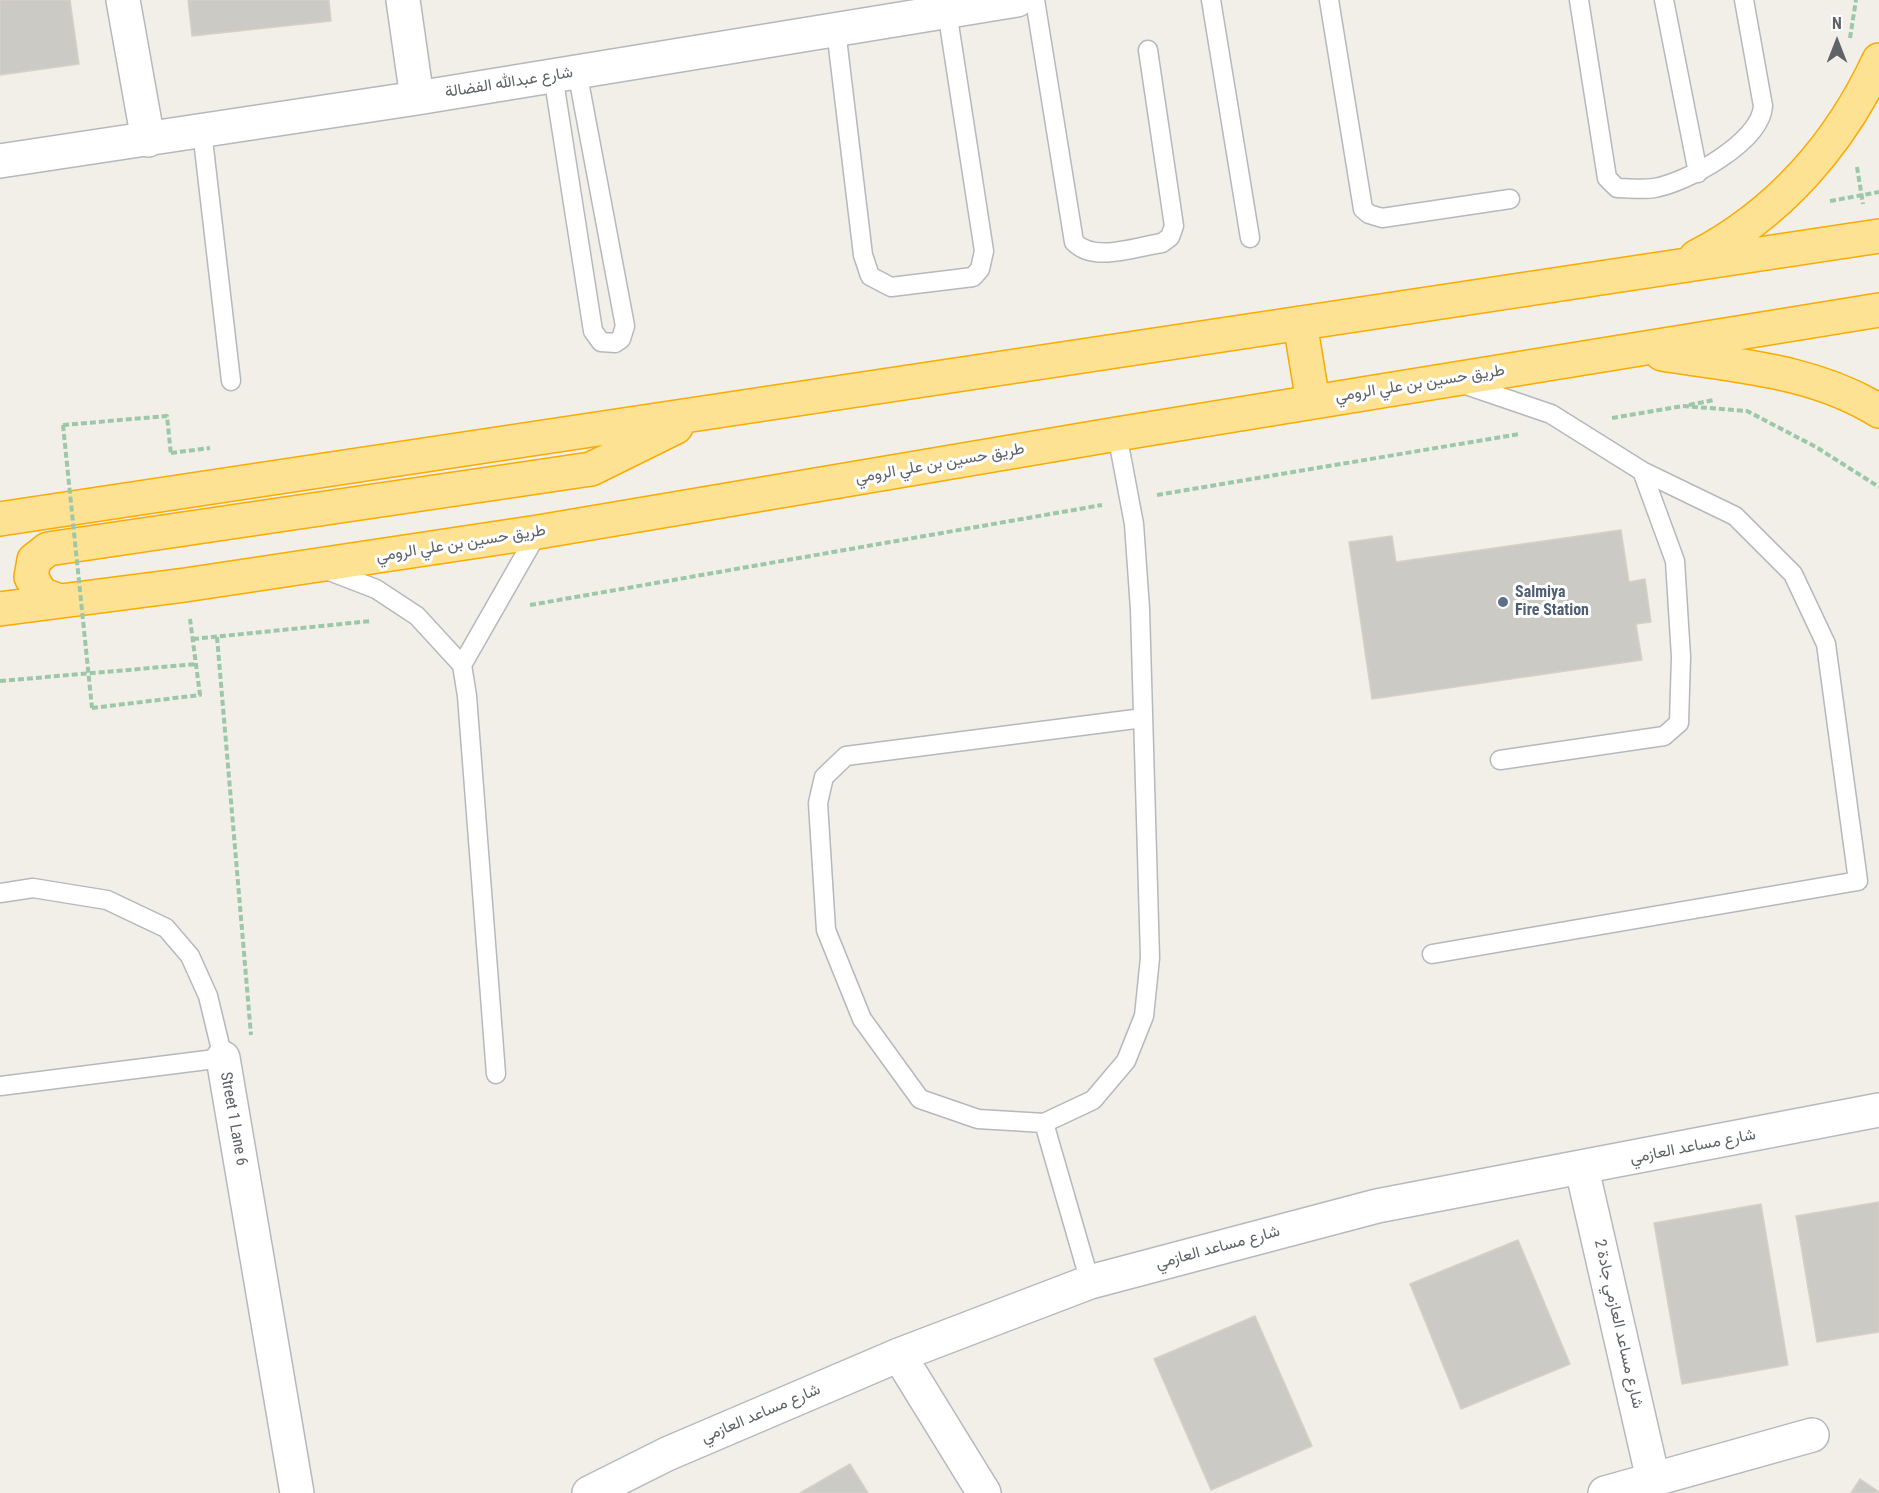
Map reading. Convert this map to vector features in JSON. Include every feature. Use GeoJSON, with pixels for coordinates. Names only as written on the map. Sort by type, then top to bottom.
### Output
{"type":"FeatureCollection","features":[{"type":"Feature","properties":{"kind":"highway"},"geometry":{"type":"LineString","coordinates":[[1678,266],[1727,241],[1763,214],[1806,173],[1848,118],[1879,60]]}},
{"type":"Feature","properties":{"kind":"highway"},"geometry":{"type":"LineString","coordinates":[[0,519],[1874,237]]}},
{"type":"Feature","properties":{"kind":"highway","name":"طريق حسين بن علي الرومي"},"geometry":{"type":"LineString","coordinates":[[0,609],[185,585],[538,532],[1450,379],[1879,310]]}},
{"type":"Feature","properties":{"kind":"highway"},"geometry":{"type":"LineString","coordinates":[[1300,323],[1313,402]]}},
{"type":"Feature","properties":{"kind":"highway"},"geometry":{"type":"LineString","coordinates":[[1634,349],[1783,372],[1838,389],[1879,411]]}},
{"type":"Feature","properties":{"kind":"highway"},"geometry":{"type":"LineString","coordinates":[[57,600],[38,592],[31,577],[34,561],[48,549],[591,469],[704,413]]}},
{"type":"Feature","properties":{"kind":"street"},"geometry":{"type":"LineString","coordinates":[[123,0],[148,140]]}},
{"type":"Feature","properties":{"kind":"street"},"geometry":{"type":"LineString","coordinates":[[403,0],[417,98]]}},
{"type":"Feature","properties":{"kind":"street","name":"شارع عبدالله الفضالة"},"geometry":{"type":"LineString","coordinates":[[0,160],[148,140],[417,98],[1017,0]]}},
{"type":"Feature","properties":{"kind":"street","name":"Street 1 Lane 6"},"geometry":{"type":"LineString","coordinates":[[223,1058],[297,1493]]}},
{"type":"Feature","properties":{"kind":"street","name":"شارع مساعد العازمي"},"geometry":{"type":"LineString","coordinates":[[589,1493],[667,1454],[899,1355],[1090,1282],[1377,1206],[1582,1169],[1879,1110]]}},
{"type":"Feature","properties":{"kind":"street","name":"شارع مساعد العازمي جادة 2"},"geometry":{"type":"LineString","coordinates":[[1582,1169],[1653,1479]]}},
{"type":"Feature","properties":{"kind":"street"},"geometry":{"type":"LineString","coordinates":[[899,1355],[984,1493]]}},
{"type":"Feature","properties":{"kind":"street"},"geometry":{"type":"LineString","coordinates":[[1605,1493],[1812,1435]]}},
{"type":"Feature","properties":{"kind":"lane"},"geometry":{"type":"LineString","coordinates":[[1035,0],[1074,242],[1081,249],[1092,254],[1162,243],[1170,237],[1174,226],[1148,50]]}},
{"type":"Feature","properties":{"kind":"lane"},"geometry":{"type":"LineString","coordinates":[[1212,0],[1250,238]]}},
{"type":"Feature","properties":{"kind":"lane"},"geometry":{"type":"LineString","coordinates":[[1329,0],[1363,209],[1369,214],[1382,218],[1510,200]]}},
{"type":"Feature","properties":{"kind":"lane"},"geometry":{"type":"LineString","coordinates":[[1580,0],[1607,178],[1617,188],[1653,188],[1687,179],[1731,150],[1760,123],[1763,116],[1744,0]]}},
{"type":"Feature","properties":{"kind":"lane"},"geometry":{"type":"LineString","coordinates":[[1664,0],[1698,173]]}},
{"type":"Feature","properties":{"kind":"lane"},"geometry":{"type":"LineString","coordinates":[[836,30],[863,255],[870,276],[891,287],[973,277],[980,269],[984,251],[947,11]]}},
{"type":"Feature","properties":{"kind":"lane"},"geometry":{"type":"LineString","coordinates":[[565,73],[625,326],[621,339],[615,343],[601,342],[593,331],[565,73]]}},
{"type":"Feature","properties":{"kind":"lane"},"geometry":{"type":"LineString","coordinates":[[202,131],[231,381]]}},
{"type":"Feature","properties":{"kind":"lane"},"geometry":{"type":"LineString","coordinates":[[1432,954],[1858,881],[1826,644],[1793,574],[1735,516],[1642,471],[1551,414],[1450,379]]}},
{"type":"Feature","properties":{"kind":"lane"},"geometry":{"type":"LineString","coordinates":[[1118,434],[1134,524],[1140,609],[1150,958],[1144,1016],[1126,1061],[1093,1100],[1044,1123],[978,1119],[920,1099],[862,1019],[826,930],[818,803],[824,777],[846,756],[1143,718]]}},
{"type":"Feature","properties":{"kind":"lane"},"geometry":{"type":"LineString","coordinates":[[1500,760],[1664,736],[1679,723],[1681,657],[1675,561],[1642,471]]}},
{"type":"Feature","properties":{"kind":"lane"},"geometry":{"type":"LineString","coordinates":[[462,665],[495,611],[538,532]]}},
{"type":"Feature","properties":{"kind":"lane"},"geometry":{"type":"LineString","coordinates":[[314,566],[376,589],[417,616],[462,665],[467,696],[496,1074]]}},
{"type":"Feature","properties":{"kind":"lane","name":"Street 1 Lane 6"},"geometry":{"type":"LineString","coordinates":[[0,893],[33,888],[107,900],[166,928],[190,956],[208,996],[223,1058]]}},
{"type":"Feature","properties":{"kind":"lane"},"geometry":{"type":"LineString","coordinates":[[0,1086],[223,1058]]}},
{"type":"Feature","properties":{"kind":"lane"},"geometry":{"type":"LineString","coordinates":[[1044,1123],[1090,1282]]}},
{"type":"Feature","properties":{"kind":"path"},"geometry":{"type":"LineString","coordinates":[[1849,41],[1856,0]]}},
{"type":"Feature","properties":{"kind":"path"},"geometry":{"type":"LineString","coordinates":[[1848,118],[1874,237]]}},
{"type":"Feature","properties":{"kind":"path"},"geometry":{"type":"LineString","coordinates":[[495,611],[1683,406],[1747,411],[1816,447],[1879,487]]}},
{"type":"Feature","properties":{"kind":"path"},"geometry":{"type":"LineString","coordinates":[[167,416],[63,425],[92,708],[200,695],[185,585]]}},
{"type":"Feature","properties":{"kind":"path"},"geometry":{"type":"LineString","coordinates":[[171,453],[218,447]]}},
{"type":"Feature","properties":{"kind":"path"},"geometry":{"type":"LineString","coordinates":[[192,639],[417,616]]}},
{"type":"Feature","properties":{"kind":"path"},"geometry":{"type":"LineString","coordinates":[[217,637],[253,1053],[223,1058]]}},
{"type":"Feature","properties":{"kind":"path"},"geometry":{"type":"LineString","coordinates":[[0,681],[197,664]]}},
{"type":"Feature","properties":{"kind":"building"},"geometry":{"type":"Polygon","coordinates":[[[0,0],[70,0],[79,64],[0,75],[0,0]]]}},
{"type":"Feature","properties":{"kind":"building"},"geometry":{"type":"Polygon","coordinates":[[[188,0],[329,0],[331,21],[192,36],[188,0]]]}},
{"type":"Feature","properties":{"kind":"building","name":"Salmiya Fire Station"},"geometry":{"type":"Polygon","coordinates":[[[1621,530],[1629,582],[1645,579],[1651,622],[1636,624],[1642,660],[1372,699],[1349,542],[1392,536],[1396,562],[1621,530]]]}},
{"type":"Feature","properties":{"kind":"building"},"geometry":{"type":"Polygon","coordinates":[[[1879,1202],[1879,1332],[1817,1342],[1796,1216],[1879,1202]]]}},
{"type":"Feature","properties":{"kind":"building"},"geometry":{"type":"Polygon","coordinates":[[[1761,1204],[1788,1365],[1682,1384],[1654,1223],[1761,1204]]]}},
{"type":"Feature","properties":{"kind":"building"},"geometry":{"type":"Polygon","coordinates":[[[1518,1240],[1570,1364],[1461,1409],[1410,1284],[1518,1240]]]}},
{"type":"Feature","properties":{"kind":"building"},"geometry":{"type":"Polygon","coordinates":[[[1255,1316],[1312,1446],[1211,1490],[1154,1359],[1255,1316]]]}},
{"type":"Feature","properties":{"kind":"building"},"geometry":{"type":"Polygon","coordinates":[[[850,1464],[868,1493],[800,1493],[850,1464]]]}},
{"type":"Feature","properties":{"kind":"building"},"geometry":{"type":"Polygon","coordinates":[[[1860,1479],[1879,1492],[1879,1493],[1851,1493],[1860,1479]]]}},
{"type":"Feature","properties":{"kind":"place","name":"Salmiya Fire Station"},"geometry":{"type":"Point","coordinates":[1503,602]}}]}
